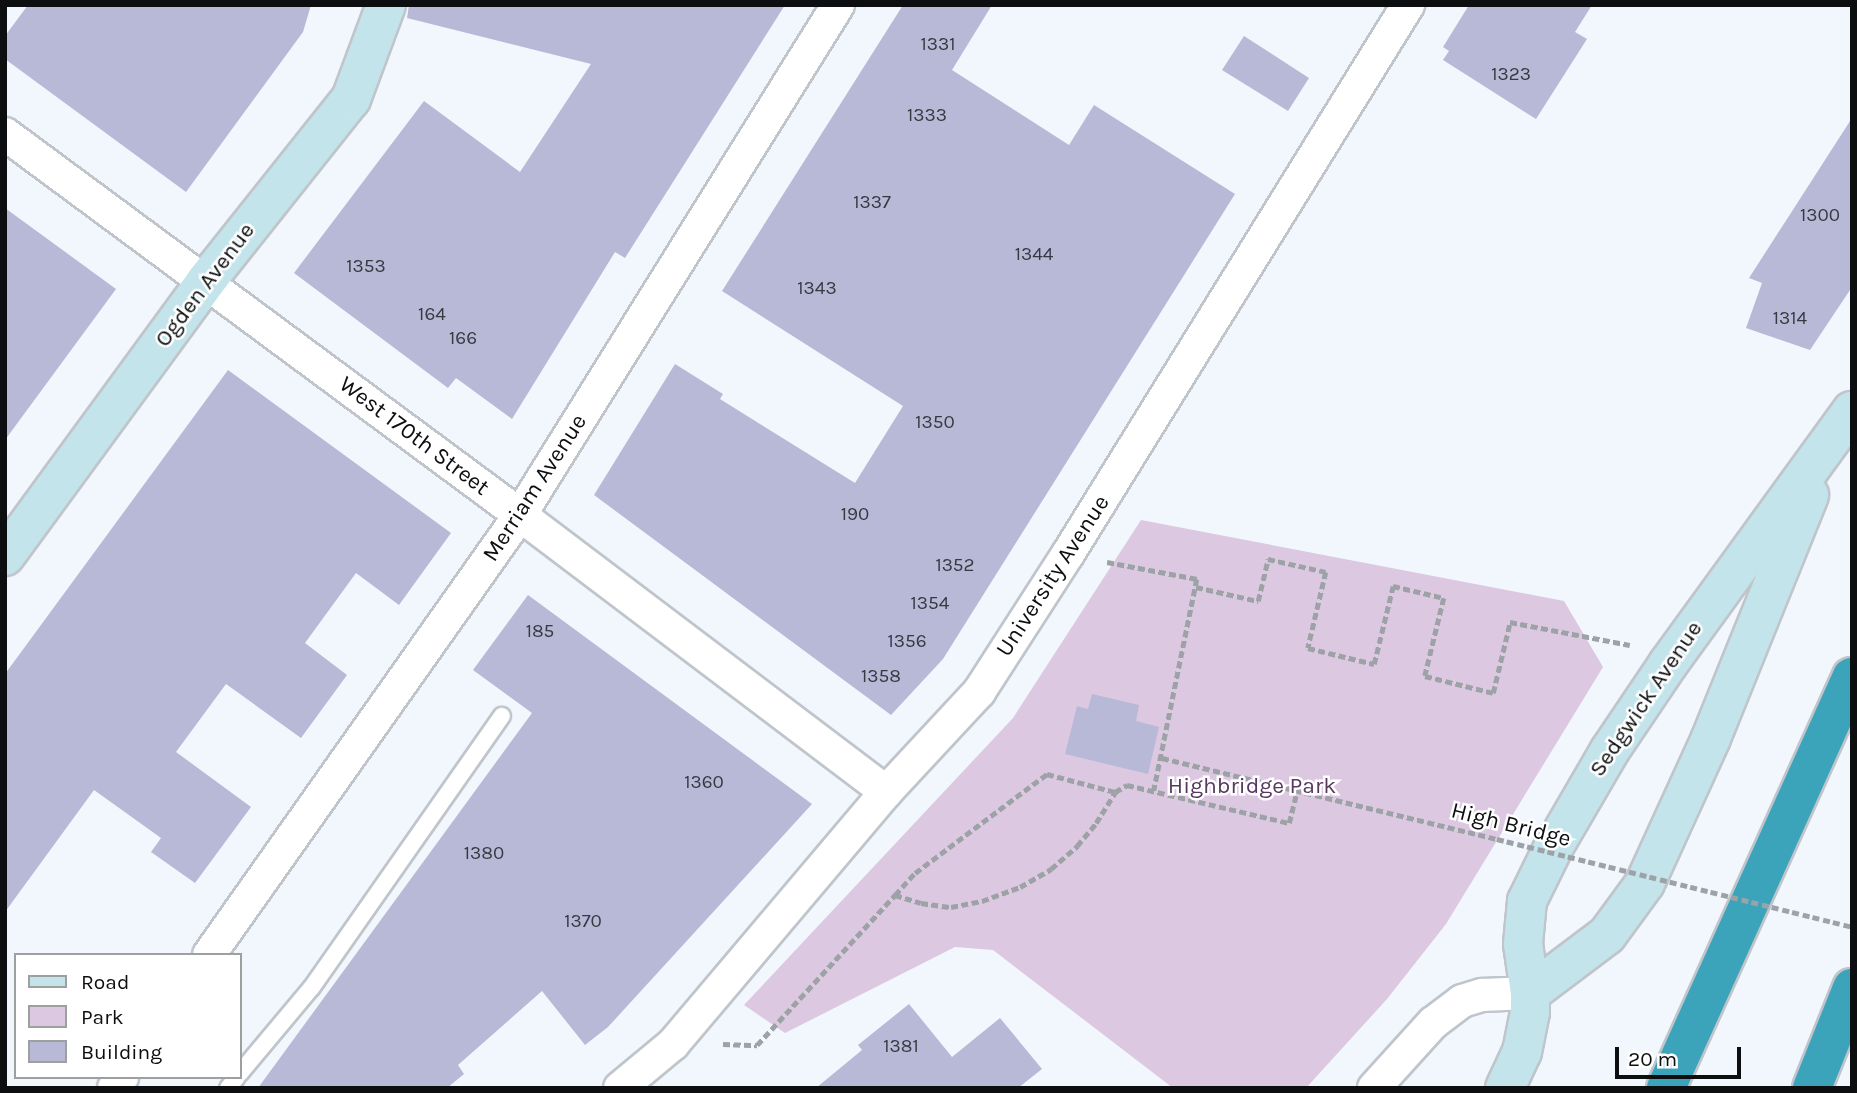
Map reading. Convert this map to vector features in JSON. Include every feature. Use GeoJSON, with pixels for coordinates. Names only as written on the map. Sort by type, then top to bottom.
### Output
{"type":"FeatureCollection","features":[{"type":"Feature","properties":{"kind":"highway"},"geometry":{"type":"LineString","coordinates":[[1666,1088],[1852,677]]}},
{"type":"Feature","properties":{"kind":"highway"},"geometry":{"type":"LineString","coordinates":[[1812,1088],[1852,988]]}},
{"type":"Feature","properties":{"kind":"main road","name":"Ogden Avenue"},"geometry":{"type":"LineString","coordinates":[[5,556],[206,281],[351,99],[386,5]]}},
{"type":"Feature","properties":{"kind":"main road","name":"Sedgwick Avenue"},"geometry":{"type":"LineString","coordinates":[[1530,993],[1607,935],[1645,883],[1676,819],[1799,517],[1845,422]]}},
{"type":"Feature","properties":{"kind":"main road","name":"Sedgwick Avenue"},"geometry":{"type":"LineString","coordinates":[[1505,1088],[1527,1032],[1530,993],[1523,944],[1527,901],[1571,815],[1610,750],[1697,621],[1845,422]]}},
{"type":"Feature","properties":{"kind":"street","name":"Merriam Avenue"},"geometry":{"type":"LineString","coordinates":[[210,953],[520,515],[838,5]]}},
{"type":"Feature","properties":{"kind":"street","name":"University Avenue"},"geometry":{"type":"LineString","coordinates":[[620,1088],[673,1044],[886,792],[979,692],[1068,554],[1408,5]]}},
{"type":"Feature","properties":{"kind":"street","name":"West 170th Street"},"geometry":{"type":"LineString","coordinates":[[5,134],[520,515],[886,792]]}},
{"type":"Feature","properties":{"kind":"street"},"geometry":{"type":"LineString","coordinates":[[1374,1088],[1433,1023],[1454,1006],[1482,995],[1530,993]]}},
{"type":"Feature","properties":{"kind":"lane"},"geometry":{"type":"LineString","coordinates":[[242,1070],[312,987],[502,716]]}},
{"type":"Feature","properties":{"kind":"path"},"geometry":{"type":"LineString","coordinates":[[1068,554],[1197,579],[1154,791]]}},
{"type":"Feature","properties":{"kind":"path"},"geometry":{"type":"LineString","coordinates":[[1196,587],[1258,601],[1268,559],[1326,572],[1308,648],[1374,664],[1393,586],[1444,598],[1425,676],[1493,693],[1510,622],[1630,645]]}},
{"type":"Feature","properties":{"kind":"path","name":"High Bridge"},"geometry":{"type":"LineString","coordinates":[[1162,758],[1852,928]]}},
{"type":"Feature","properties":{"kind":"path"},"geometry":{"type":"LineString","coordinates":[[673,1044],[757,1045],[915,873],[1047,774],[1115,792]]}},
{"type":"Feature","properties":{"kind":"path"},"geometry":{"type":"LineString","coordinates":[[895,895],[921,903],[951,907],[982,901],[1020,887],[1051,869],[1077,846],[1097,823],[1115,792],[1127,785],[1289,823],[1297,791]]}},
{"type":"Feature","properties":{"kind":"green space","name":"Highbridge Park"},"geometry":{"type":"Polygon","coordinates":[[[1141,520],[1564,601],[1603,667],[1446,924],[1387,999],[1306,1088],[1173,1088],[993,950],[955,947],[785,1033],[744,1005],[1013,718],[1141,520]]]}},
{"type":"Feature","properties":{"kind":"building"},"geometry":{"type":"Polygon","coordinates":[[[28,5],[311,5],[303,32],[186,192],[5,59],[5,36],[28,5]]]}},
{"type":"Feature","properties":{"kind":"building"},"geometry":{"type":"Polygon","coordinates":[[[409,5],[785,5],[625,258],[615,252],[512,419],[456,378],[448,388],[294,273],[424,101],[520,172],[591,64],[407,18],[409,5]]]}},
{"type":"Feature","properties":{"kind":"building"},"geometry":{"type":"Polygon","coordinates":[[[903,5],[992,5],[952,70],[1069,145],[1094,105],[1235,194],[943,659],[891,715],[594,495],[675,364],[723,394],[720,399],[855,483],[903,406],[722,291],[903,5]]]}},
{"type":"Feature","properties":{"kind":"building"},"geometry":{"type":"Polygon","coordinates":[[[1469,5],[1592,5],[1575,32],[1587,39],[1536,119],[1443,60],[1449,51],[1443,47],[1469,5]]]}},
{"type":"Feature","properties":{"kind":"building"},"geometry":{"type":"Polygon","coordinates":[[[1244,36],[1309,78],[1288,111],[1222,70],[1244,36]]]}},
{"type":"Feature","properties":{"kind":"building"},"geometry":{"type":"Polygon","coordinates":[[[1852,118],[1852,287],[1810,350],[1746,328],[1762,283],[1749,278],[1852,118]]]}},
{"type":"Feature","properties":{"kind":"building"},"geometry":{"type":"Polygon","coordinates":[[[5,208],[116,289],[5,440],[5,208]]]}},
{"type":"Feature","properties":{"kind":"building"},"geometry":{"type":"Polygon","coordinates":[[[228,370],[451,533],[399,605],[356,573],[305,643],[347,675],[301,738],[226,684],[176,752],[251,807],[195,883],[151,852],[161,838],[94,790],[5,912],[5,674],[228,370]]]}},
{"type":"Feature","properties":{"kind":"building"},"geometry":{"type":"Polygon","coordinates":[[[528,595],[812,804],[608,1027],[585,1045],[542,991],[458,1065],[464,1074],[447,1088],[258,1088],[532,713],[473,670],[528,595]]]}},
{"type":"Feature","properties":{"kind":"building"},"geometry":{"type":"Polygon","coordinates":[[[1092,694],[1139,705],[1136,721],[1159,727],[1148,774],[1065,754],[1077,706],[1088,709],[1092,694]]]}},
{"type":"Feature","properties":{"kind":"building"},"geometry":{"type":"Polygon","coordinates":[[[909,1004],[952,1057],[1000,1018],[1042,1069],[1018,1088],[816,1088],[862,1050],[858,1045],[909,1004]]]}}]}
